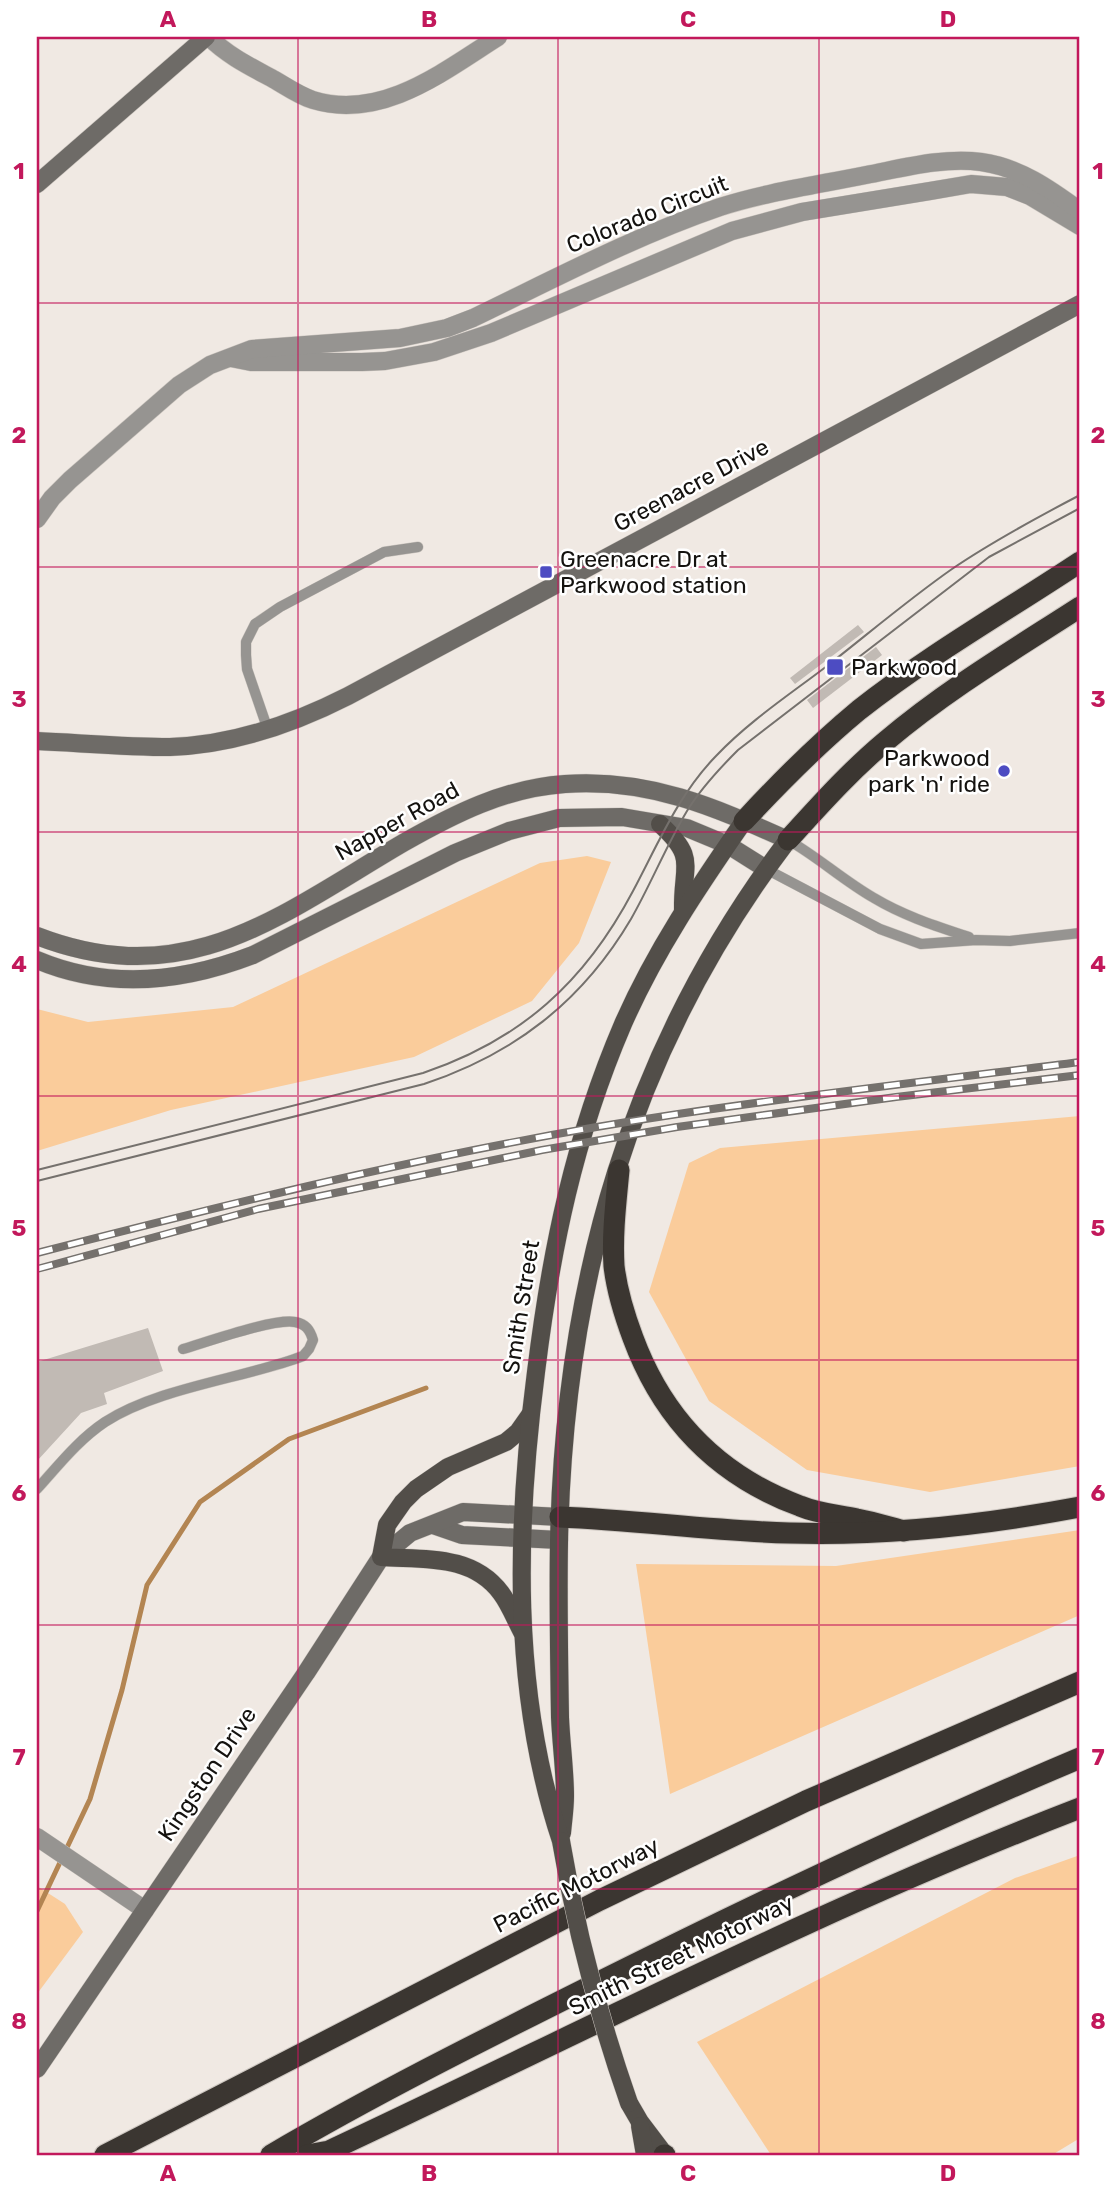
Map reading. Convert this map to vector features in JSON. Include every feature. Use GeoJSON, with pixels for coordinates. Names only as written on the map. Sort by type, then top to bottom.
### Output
{"type":"FeatureCollection","features":[{"type":"Feature","properties":{"kind":"highway"},"geometry":{"type":"LineString","coordinates":[[744,821],[775,788],[859,710],[959,640],[1080,562]]}},
{"type":"Feature","properties":{"kind":"highway"},"geometry":{"type":"LineString","coordinates":[[788,840],[833,791],[886,741],[955,688],[1080,607]]}},
{"type":"Feature","properties":{"kind":"highway"},"geometry":{"type":"LineString","coordinates":[[618,1170],[614,1238],[617,1290],[622,1310],[639,1355],[668,1408],[687,1432],[728,1469],[776,1497],[832,1516],[857,1519],[904,1531]]}},
{"type":"Feature","properties":{"kind":"highway"},"geometry":{"type":"LineString","coordinates":[[560,1517],[736,1531],[836,1533],[904,1531],[1033,1516],[1080,1507]]}},
{"type":"Feature","properties":{"kind":"highway","name":"Pacific Motorway"},"geometry":{"type":"LineString","coordinates":[[105,2155],[612,1894],[806,1801],[1080,1682]]}},
{"type":"Feature","properties":{"kind":"highway"},"geometry":{"type":"LineString","coordinates":[[271,2155],[349,2109],[764,1899],[967,1805],[1080,1758]]}},
{"type":"Feature","properties":{"kind":"highway","name":"Smith Street Motorway"},"geometry":{"type":"LineString","coordinates":[[307,2155],[329,2151],[810,1922],[1080,1808]]}},
{"type":"Feature","properties":{"kind":"main road","name":"Smith Street"},"geometry":{"type":"LineString","coordinates":[[665,2155],[629,2103],[599,2014],[586,1966],[561,1841],[545,1794],[527,1678],[522,1517],[530,1415],[551,1262],[584,1125],[618,1036],[640,988],[683,910],[744,821]]}},
{"type":"Feature","properties":{"kind":"main road"},"geometry":{"type":"LineString","coordinates":[[660,824],[680,843],[685,855],[683,910]]}},
{"type":"Feature","properties":{"kind":"main road","name":"Smith Street"},"geometry":{"type":"LineString","coordinates":[[561,1841],[565,1796],[560,1716],[560,1517],[565,1440],[578,1330],[598,1231],[643,1098],[674,1023],[711,955],[766,869],[788,840]]}},
{"type":"Feature","properties":{"kind":"main road"},"geometry":{"type":"LineString","coordinates":[[524,1636],[503,1595],[486,1578],[467,1566],[442,1559],[381,1557],[387,1525],[416,1489],[448,1466],[506,1442],[518,1432],[530,1415]]}},
{"type":"Feature","properties":{"kind":"main road","name":"Smith Street"},"geometry":{"type":"LineString","coordinates":[[640,2122],[645,2155]]}},
{"type":"Feature","properties":{"kind":"street"},"geometry":{"type":"LineString","coordinates":[[37,184],[207,37],[240,62],[311,99],[347,105],[368,104],[417,88],[498,37]]}},
{"type":"Feature","properties":{"kind":"street","name":"Colorado Circuit"},"geometry":{"type":"LineString","coordinates":[[37,519],[52,498],[71,480],[179,385],[209,365],[252,349],[378,341],[447,328],[666,228],[722,207],[785,191],[921,165],[964,161],[999,165],[1032,179],[1080,211]]}},
{"type":"Feature","properties":{"kind":"street","name":"Colorado Circuit"},"geometry":{"type":"LineString","coordinates":[[231,358],[251,362],[362,362],[386,361],[435,352],[491,333],[732,231],[802,212],[958,186],[984,184],[1007,187],[1030,196],[1080,226]]}},
{"type":"Feature","properties":{"kind":"street","name":"Greenacre Drive"},"geometry":{"type":"LineString","coordinates":[[37,741],[172,747],[231,739],[268,730],[319,711],[1080,304]]}},
{"type":"Feature","properties":{"kind":"street","name":"Napper Road"},"geometry":{"type":"LineString","coordinates":[[37,936],[87,953],[142,957],[169,955],[220,943],[278,916],[460,812],[504,795],[544,786],[590,783],[640,786],[684,796],[788,840]]}},
{"type":"Feature","properties":{"kind":"street"},"geometry":{"type":"LineString","coordinates":[[37,960],[71,971],[109,977],[160,979],[219,968],[253,955],[455,853],[539,822],[579,816],[622,817],[698,831],[766,869]]}},
{"type":"Feature","properties":{"kind":"street","name":"Kingston Drive"},"geometry":{"type":"LineString","coordinates":[[37,2069],[306,1673],[381,1557],[410,1533],[464,1513],[560,1517]]}},
{"type":"Feature","properties":{"kind":"street"},"geometry":{"type":"LineString","coordinates":[[433,1525],[462,1535],[559,1540]]}},
{"type":"Feature","properties":{"kind":"street"},"geometry":{"type":"LineString","coordinates":[[37,1837],[145,1910]]}},
{"type":"Feature","properties":{"kind":"lane"},"geometry":{"type":"LineString","coordinates":[[268,730],[247,669],[246,642],[256,624],[280,607],[384,552],[418,547]]}},
{"type":"Feature","properties":{"kind":"lane"},"geometry":{"type":"LineString","coordinates":[[788,840],[893,909],[976,940]]}},
{"type":"Feature","properties":{"kind":"lane"},"geometry":{"type":"LineString","coordinates":[[766,869],[855,917],[921,944],[1010,940],[1080,933]]}},
{"type":"Feature","properties":{"kind":"lane"},"geometry":{"type":"LineString","coordinates":[[37,1489],[68,1452],[104,1423],[134,1407],[303,1356],[313,1340],[304,1324],[293,1321],[241,1332],[183,1349]]}},
{"type":"Feature","properties":{"kind":"shaded area"},"geometry":{"type":"Polygon","coordinates":[[[587,856],[611,862],[579,943],[532,1001],[414,1057],[171,1110],[37,1151],[37,1009],[88,1022],[233,1007],[540,863],[587,856]]]}},
{"type":"Feature","properties":{"kind":"shaded area"},"geometry":{"type":"Polygon","coordinates":[[[1080,1116],[1080,1466],[930,1492],[807,1470],[709,1401],[649,1292],[689,1163],[720,1148],[1080,1116]]]}},
{"type":"Feature","properties":{"kind":"shaded area"},"geometry":{"type":"Polygon","coordinates":[[[1080,1530],[1080,1615],[670,1794],[636,1564],[836,1566],[1080,1530]]]}},
{"type":"Feature","properties":{"kind":"shaded area"},"geometry":{"type":"Polygon","coordinates":[[[1080,1855],[1080,2138],[1052,2155],[771,2155],[697,2042],[1015,1878],[1080,1855]]]}},
{"type":"Feature","properties":{"kind":"shaded area"},"geometry":{"type":"Polygon","coordinates":[[[37,1886],[65,1904],[83,1932],[37,1994],[37,1886]]]}},
{"type":"Feature","properties":{"kind":"building"},"geometry":{"type":"Polygon","coordinates":[[[858,625],[864,632],[795,684],[790,678],[858,625]]]}},
{"type":"Feature","properties":{"kind":"building"},"geometry":{"type":"Polygon","coordinates":[[[876,647],[882,655],[813,708],[807,700],[876,647]]]}},
{"type":"Feature","properties":{"kind":"building"},"geometry":{"type":"Polygon","coordinates":[[[148,1328],[163,1371],[104,1393],[107,1404],[81,1413],[37,1461],[37,1362],[148,1328]]]}},
{"type":"Feature","properties":{"kind":"waterway"},"geometry":{"type":"LineString","coordinates":[[37,1911],[90,1799],[122,1690],[147,1585],[200,1502],[289,1439],[426,1388]]}},
{"type":"Feature","properties":{"kind":"tram line"},"geometry":{"type":"LineString","coordinates":[[37,1170],[423,1073],[458,1059],[520,1025],[547,1004],[594,953],[633,891],[680,803],[703,771],[728,744],[769,709],[952,569],[999,539],[1080,495]]}},
{"type":"Feature","properties":{"kind":"tram line"},"geometry":{"type":"LineString","coordinates":[[37,1181],[424,1084],[457,1072],[516,1040],[568,1000],[612,949],[631,919],[687,811],[698,794],[738,750],[989,557],[1080,508]]}},
{"type":"Feature","properties":{"kind":"railway"},"geometry":{"type":"LineString","coordinates":[[37,1253],[355,1175],[597,1127],[829,1093],[1080,1062]]}},
{"type":"Feature","properties":{"kind":"railway"},"geometry":{"type":"LineString","coordinates":[[37,1269],[258,1209],[542,1150],[677,1127],[1080,1075]]}},
{"type":"Feature","properties":{"kind":"place","name":"Greenacre Dr at Parkwood station"},"geometry":{"type":"Point","coordinates":[546,572]}},
{"type":"Feature","properties":{"kind":"place","name":"Parkwood"},"geometry":{"type":"Point","coordinates":[835,667]}},
{"type":"Feature","properties":{"kind":"place","name":"Parkwood park 'n' ride"},"geometry":{"type":"Point","coordinates":[1004,771]}}]}
